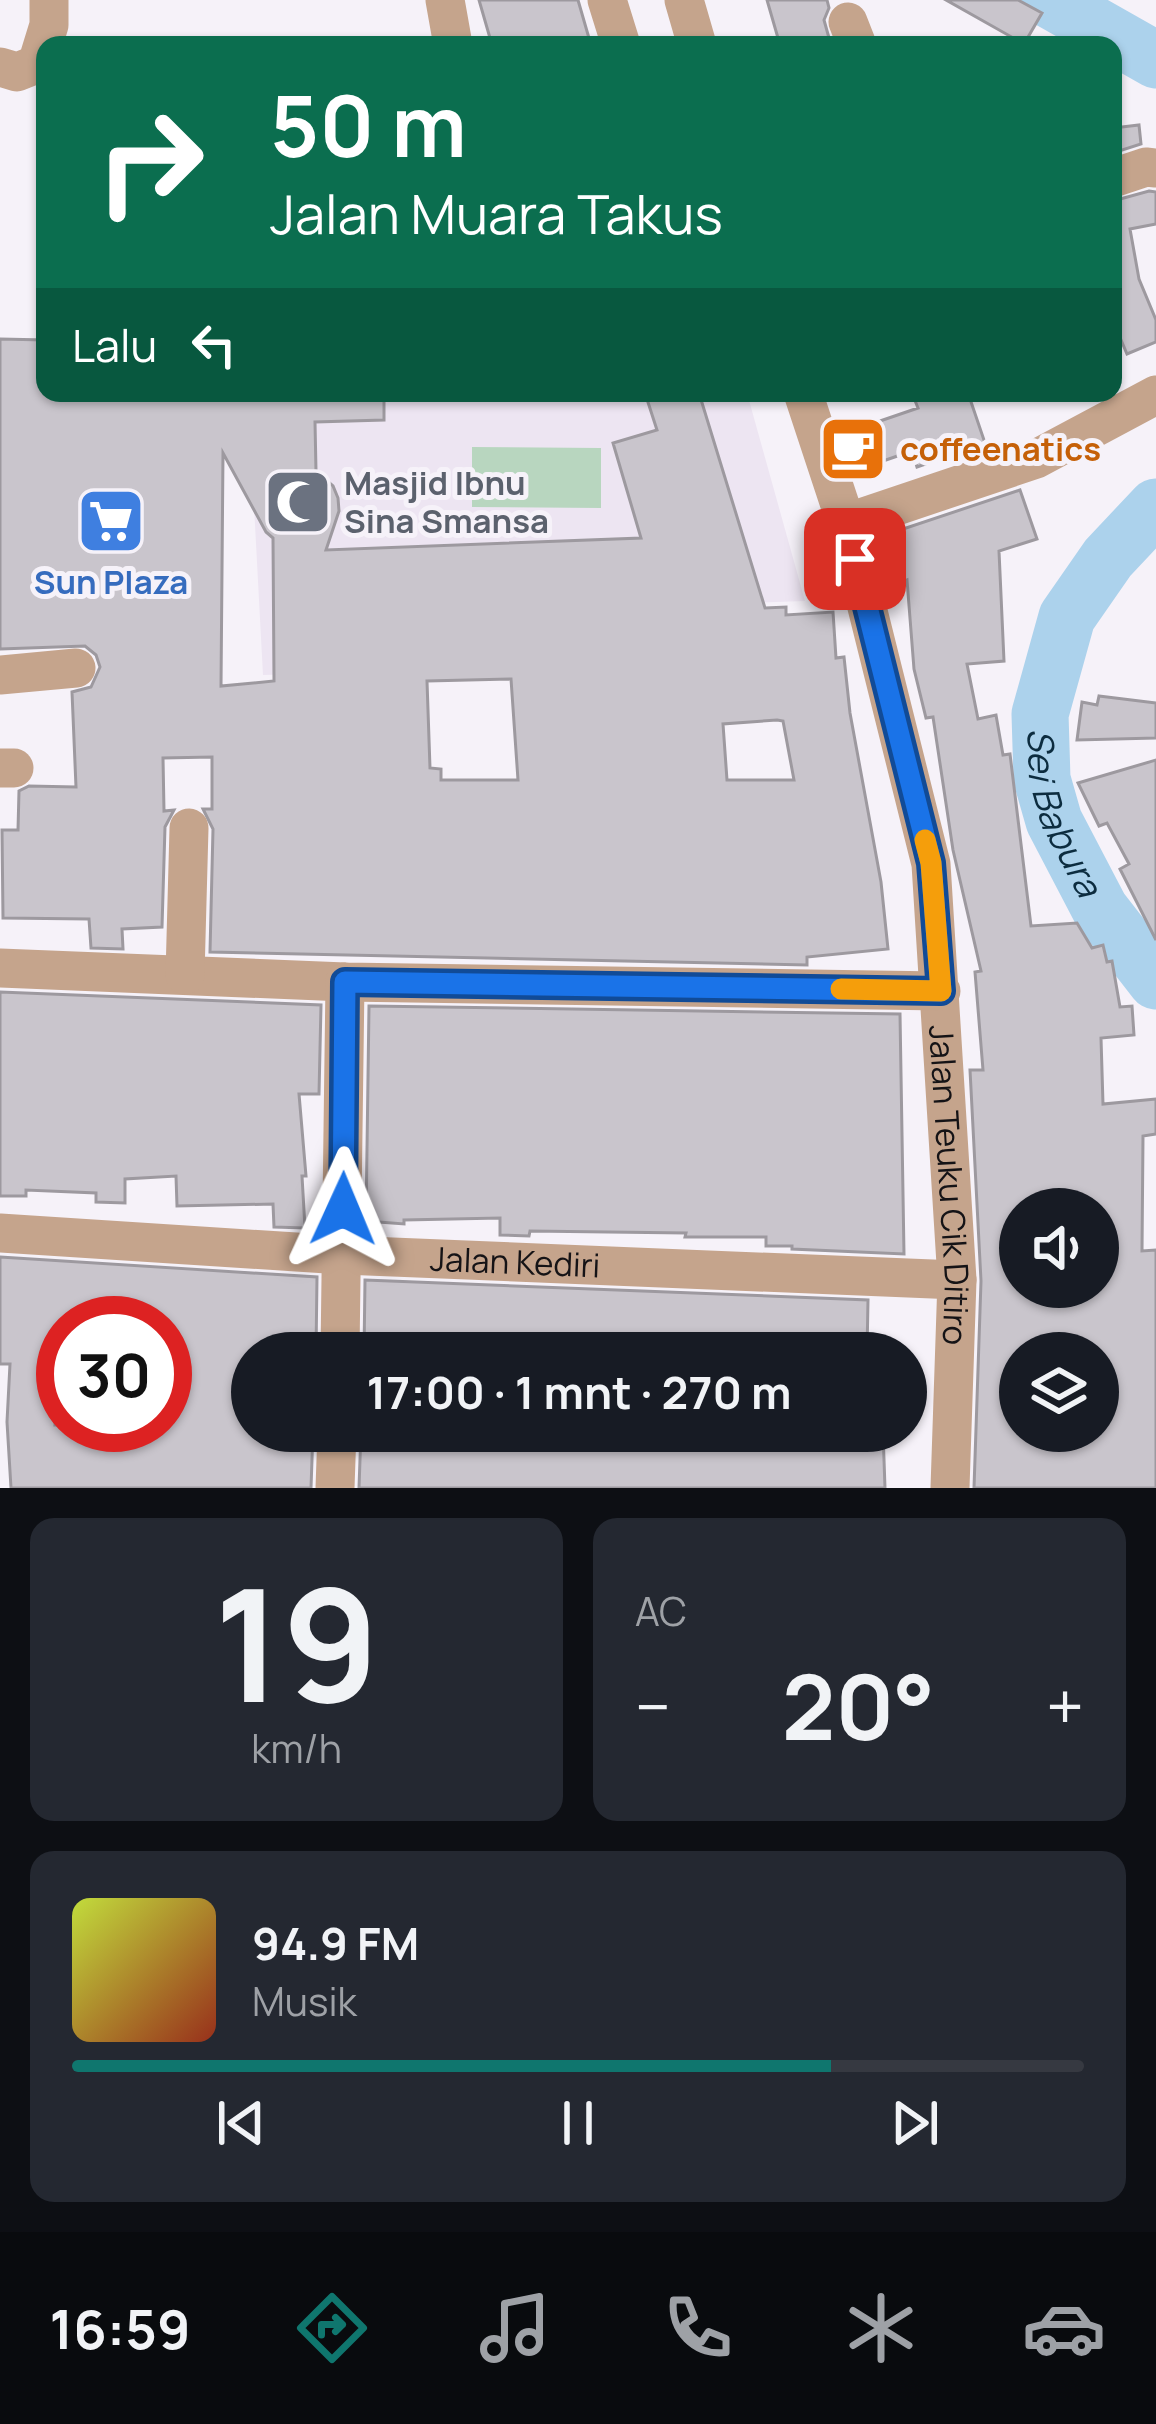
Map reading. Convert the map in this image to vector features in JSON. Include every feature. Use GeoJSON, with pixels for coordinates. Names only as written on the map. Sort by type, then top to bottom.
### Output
{"type":"FeatureCollection","features":[{"type":"Feature","properties":{"kind":"street"},"geometry":{"type":"LineString","coordinates":[[46,36],[49,0]]}},
{"type":"Feature","properties":{"kind":"street"},"geometry":{"type":"LineString","coordinates":[[445,0],[451,36]]}},
{"type":"Feature","properties":{"kind":"street"},"geometry":{"type":"LineString","coordinates":[[607,0],[618,36]]}},
{"type":"Feature","properties":{"kind":"street"},"geometry":{"type":"LineString","coordinates":[[683,0],[694,36]]}},
{"type":"Feature","properties":{"kind":"street"},"geometry":{"type":"LineString","coordinates":[[0,67],[17,72],[36,64]]}},
{"type":"Feature","properties":{"kind":"street"},"geometry":{"type":"LineString","coordinates":[[1122,175],[1156,168]]}},
{"type":"Feature","properties":{"kind":"street"},"geometry":{"type":"LineString","coordinates":[[846,523],[1036,459],[1156,395]]}},
{"type":"Feature","properties":{"kind":"street","name":"Jalan Teuku Cik Ditiro"},"geometry":{"type":"LineString","coordinates":[[806,402],[846,523],[931,863],[956,1280],[950,1488]]}},
{"type":"Feature","properties":{"kind":"street"},"geometry":{"type":"LineString","coordinates":[[0,675],[76,668]]}},
{"type":"Feature","properties":{"kind":"street"},"geometry":{"type":"LineString","coordinates":[[184,975],[189,828]]}},
{"type":"Feature","properties":{"kind":"street"},"geometry":{"type":"LineString","coordinates":[[0,968],[345,982],[941,991]]}},
{"type":"Feature","properties":{"kind":"street"},"geometry":{"type":"LineString","coordinates":[[341,1332],[345,982]]}},
{"type":"Feature","properties":{"kind":"street","name":"Jalan Kediri"},"geometry":{"type":"LineString","coordinates":[[0,1233],[343,1255],[956,1280]]}},
{"type":"Feature","properties":{"kind":"street"},"geometry":{"type":"LineString","coordinates":[[335,1488],[336,1452]]}},
{"type":"Feature","properties":{"kind":"shaded area"},"geometry":{"type":"Polygon","coordinates":[[[248,402],[750,402],[805,601],[332,617],[333,673],[263,675],[248,402]]]}},
{"type":"Feature","properties":{"kind":"green space"},"geometry":{"type":"Polygon","coordinates":[[[472,447],[601,448],[601,508],[472,507],[472,447]]]}},
{"type":"Feature","properties":{"kind":"building"},"geometry":{"type":"Polygon","coordinates":[[[479,0],[578,0],[588,36],[489,36],[479,0]]]}},
{"type":"Feature","properties":{"kind":"building"},"geometry":{"type":"Polygon","coordinates":[[[767,0],[827,0],[824,20],[828,36],[777,36],[767,0]]]}},
{"type":"Feature","properties":{"kind":"building"},"geometry":{"type":"Polygon","coordinates":[[[946,0],[1018,0],[1042,13],[1029,36],[1010,36],[946,0]]]}},
{"type":"Feature","properties":{"kind":"building"},"geometry":{"type":"Polygon","coordinates":[[[1139,125],[1141,144],[1122,150],[1122,127],[1139,125]]]}},
{"type":"Feature","properties":{"kind":"building"},"geometry":{"type":"Polygon","coordinates":[[[1156,192],[1156,224],[1130,229],[1139,279],[1156,320],[1156,342],[1127,354],[1122,342],[1122,198],[1156,192]]]}},
{"type":"Feature","properties":{"kind":"building"},"geometry":{"type":"Polygon","coordinates":[[[0,339],[36,340],[36,402],[384,402],[384,420],[315,422],[316,471],[333,486],[338,498],[339,511],[326,550],[641,538],[613,443],[657,430],[648,402],[702,402],[765,608],[786,607],[786,615],[833,612],[836,658],[844,657],[888,949],[807,957],[807,965],[210,952],[213,829],[203,809],[212,809],[212,757],[163,758],[164,811],[174,810],[165,827],[162,927],[122,929],[123,949],[91,948],[89,919],[3,918],[2,830],[18,830],[19,791],[29,786],[76,787],[72,692],[91,687],[100,667],[96,655],[85,646],[0,649],[0,339]],[[223,453],[221,686],[274,681],[273,538],[223,453]],[[511,679],[427,681],[430,768],[441,769],[441,780],[518,780],[511,679]],[[783,721],[723,724],[727,780],[794,780],[783,721]]]}},
{"type":"Feature","properties":{"kind":"building"},"geometry":{"type":"Polygon","coordinates":[[[916,402],[971,402],[985,443],[917,467],[912,451],[854,471],[842,434],[918,408],[916,402]]]}},
{"type":"Feature","properties":{"kind":"building"},"geometry":{"type":"Polygon","coordinates":[[[1020,490],[1037,539],[999,551],[1004,661],[967,664],[978,719],[996,715],[1003,755],[1010,754],[1031,926],[1077,923],[1092,948],[1103,945],[1107,962],[1112,961],[1120,1007],[1132,1006],[1134,1035],[1101,1038],[1103,1104],[1156,1099],[1156,1134],[1143,1136],[1142,1251],[1156,1250],[1156,1488],[974,1488],[981,1281],[970,1070],[983,1070],[975,972],[981,971],[953,850],[933,717],[926,718],[914,669],[907,580],[900,583],[885,535],[1020,490]]]}},
{"type":"Feature","properties":{"kind":"building"},"geometry":{"type":"Polygon","coordinates":[[[1099,696],[1156,703],[1156,738],[1077,740],[1082,702],[1097,705],[1099,696]]]}},
{"type":"Feature","properties":{"kind":"building"},"geometry":{"type":"Polygon","coordinates":[[[1156,760],[1156,940],[1120,869],[1129,864],[1107,823],[1099,826],[1078,783],[1156,760]]]}},
{"type":"Feature","properties":{"kind":"building"},"geometry":{"type":"Polygon","coordinates":[[[0,992],[321,1005],[319,1094],[299,1094],[305,1228],[274,1227],[273,1204],[177,1206],[176,1176],[125,1179],[125,1203],[96,1202],[96,1193],[26,1190],[26,1196],[0,1196],[0,992]]]}},
{"type":"Feature","properties":{"kind":"building"},"geometry":{"type":"Polygon","coordinates":[[[369,1006],[900,1014],[904,1254],[792,1249],[766,1246],[766,1237],[685,1237],[686,1233],[530,1231],[529,1236],[500,1235],[500,1218],[404,1220],[404,1224],[366,1221],[369,1006]]]}},
{"type":"Feature","properties":{"kind":"building"},"geometry":{"type":"Polygon","coordinates":[[[0,1257],[317,1277],[316,1332],[231,1332],[231,1452],[312,1452],[311,1488],[11,1488],[10,1364],[0,1364],[0,1257]]]}},
{"type":"Feature","properties":{"kind":"building"},"geometry":{"type":"Polygon","coordinates":[[[365,1280],[868,1300],[867,1332],[364,1332],[365,1280]]]}},
{"type":"Feature","properties":{"kind":"building"},"geometry":{"type":"Polygon","coordinates":[[[360,1452],[884,1452],[885,1488],[359,1488],[360,1452]]]}},
{"type":"Feature","properties":{"kind":"waterway","name":"Sei Babura"},"geometry":{"type":"LineString","coordinates":[[1050,0],[1114,36]]}},
{"type":"Feature","properties":{"kind":"waterway","name":"Sei Babura"},"geometry":{"type":"LineString","coordinates":[[1122,41],[1156,60]]}},
{"type":"Feature","properties":{"kind":"waterway","name":"Sei Babura"},"geometry":{"type":"LineString","coordinates":[[1156,507],[1108,558],[1067,617],[1040,714],[1042,779],[1054,821],[1100,909],[1156,981]]}},
{"type":"Feature","properties":{"kind":"slow traffic"},"geometry":{"type":"LineString","coordinates":[[841,989],[941,991],[925,840]]}},
{"type":"Feature","properties":{"kind":"place","name":"coffeenatics"},"geometry":{"type":"Point","coordinates":[853,449]}},
{"type":"Feature","properties":{"kind":"place","name":"Masjid Ibnu Sina Smansa"},"geometry":{"type":"Point","coordinates":[298,502]}},
{"type":"Feature","properties":{"kind":"place","name":"Sun Plaza"},"geometry":{"type":"Point","coordinates":[111,521]}},
{"type":"Feature","properties":{"kind":"route"},"geometry":{"type":"LineString","coordinates":[[343,1209],[345,982],[941,991],[931,863],[855,559]]}}]}
